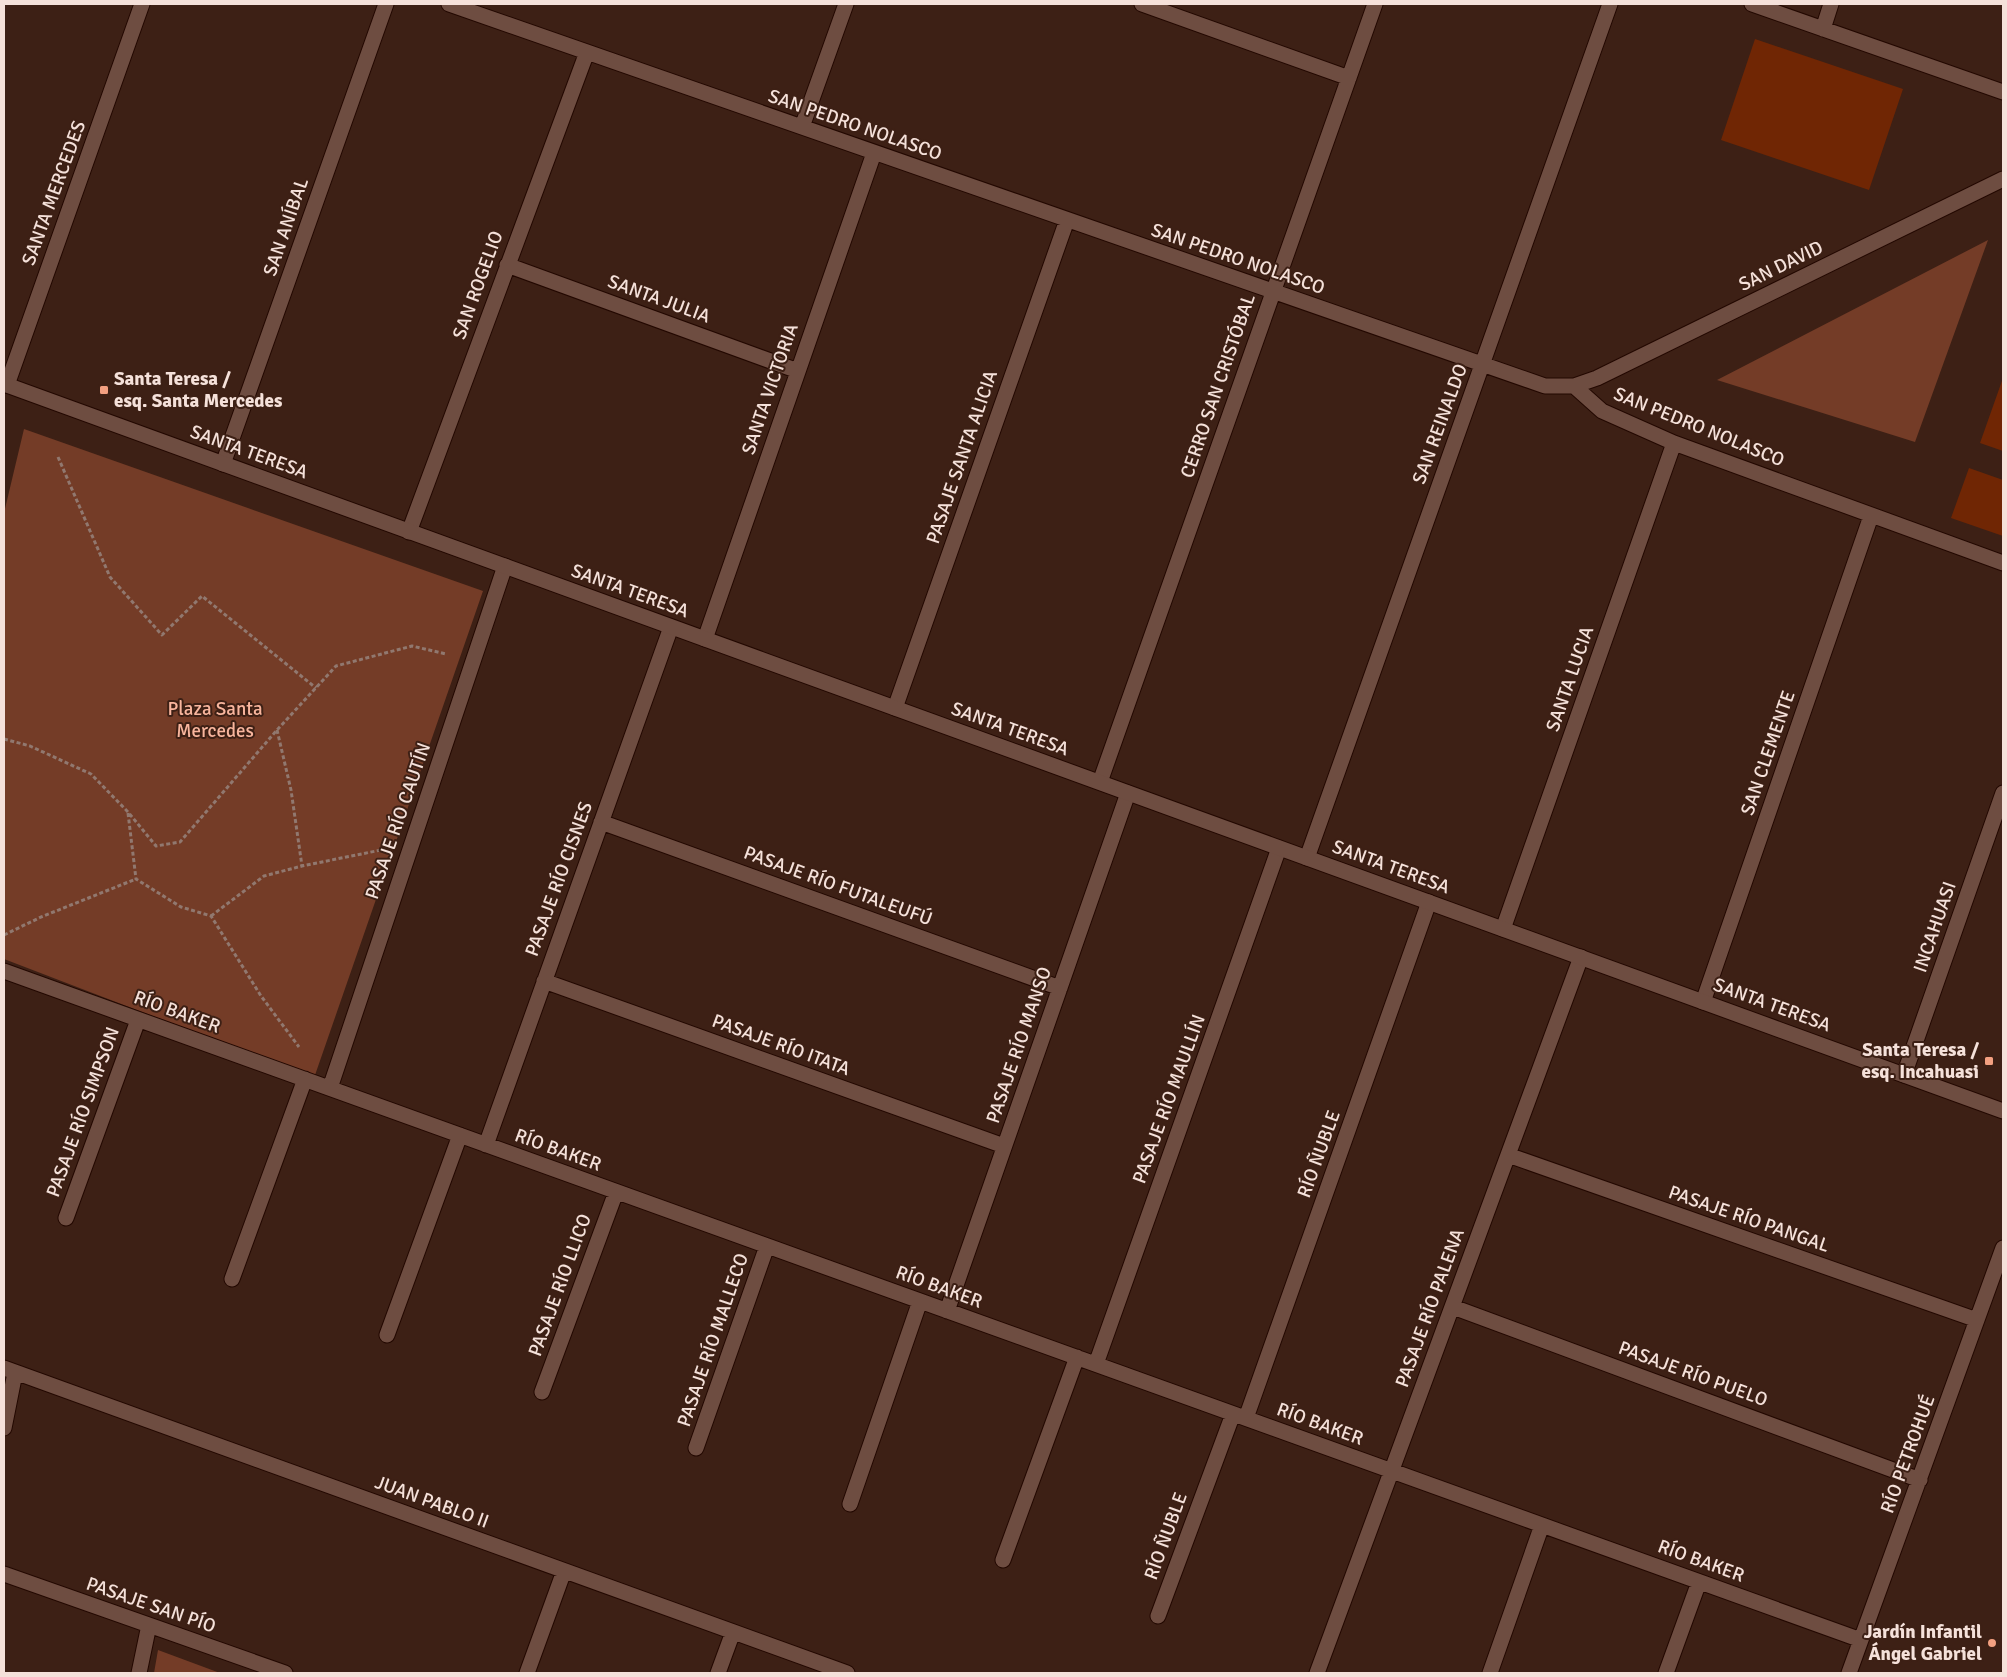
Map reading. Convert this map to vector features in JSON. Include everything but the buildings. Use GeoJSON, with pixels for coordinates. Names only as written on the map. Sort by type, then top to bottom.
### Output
{"type":"FeatureCollection","features":[{"type":"Feature","properties":{"kind":"street","name":"SANTA MERCEDES"},"geometry":{"type":"LineString","coordinates":[[5,389],[142,4]]}},
{"type":"Feature","properties":{"kind":"street","name":"SAN ANÍBAL"},"geometry":{"type":"LineString","coordinates":[[223,464],[386,4]]}},
{"type":"Feature","properties":{"kind":"street","name":"SAN PEDRO NOLASCO"},"geometry":{"type":"LineString","coordinates":[[449,4],[1482,365],[1544,386],[1574,386],[1602,411],[1674,443],[2003,564]]}},
{"type":"Feature","properties":{"kind":"street"},"geometry":{"type":"LineString","coordinates":[[802,127],[846,4]]}},
{"type":"Feature","properties":{"kind":"street"},"geometry":{"type":"LineString","coordinates":[[1142,4],[1349,78]]}},
{"type":"Feature","properties":{"kind":"street","name":"CERRO SAN CRISTÓBAL"},"geometry":{"type":"LineString","coordinates":[[1100,782],[1375,4]]}},
{"type":"Feature","properties":{"kind":"street","name":"SAN REINALDO"},"geometry":{"type":"LineString","coordinates":[[1307,858],[1610,4]]}},
{"type":"Feature","properties":{"kind":"street"},"geometry":{"type":"LineString","coordinates":[[1752,4],[2003,92]]}},
{"type":"Feature","properties":{"kind":"street"},"geometry":{"type":"LineString","coordinates":[[1823,29],[1832,4]]}},
{"type":"Feature","properties":{"kind":"street","name":"SAN ROGELIO"},"geometry":{"type":"LineString","coordinates":[[409,532],[587,52]]}},
{"type":"Feature","properties":{"kind":"street","name":"SANTA VICTORIA"},"geometry":{"type":"LineString","coordinates":[[705,639],[874,153]]}},
{"type":"Feature","properties":{"kind":"street","name":"SAN DAVID"},"geometry":{"type":"LineString","coordinates":[[1574,386],[1597,378],[2003,179]]}},
{"type":"Feature","properties":{"kind":"street","name":"PASAJE SANTA ALICIA"},"geometry":{"type":"LineString","coordinates":[[895,708],[1067,220]]}},
{"type":"Feature","properties":{"kind":"street","name":"SANTA JULIA"},"geometry":{"type":"LineString","coordinates":[[507,265],[798,371]]}},
{"type":"Feature","properties":{"kind":"street","name":"SANTA TERESA"},"geometry":{"type":"LineString","coordinates":[[5,389],[223,464],[2003,1111]]}},
{"type":"Feature","properties":{"kind":"street","name":"SANTA LUCIA"},"geometry":{"type":"LineString","coordinates":[[1503,929],[1674,443]]}},
{"type":"Feature","properties":{"kind":"street","name":"SAN CLEMENTE"},"geometry":{"type":"LineString","coordinates":[[1703,1002],[1871,516]]}},
{"type":"Feature","properties":{"kind":"street","name":"PASAJE RÍO CAUTÍN"},"geometry":{"type":"LineString","coordinates":[[330,1088],[505,566]]}},
{"type":"Feature","properties":{"kind":"street","name":"PASAJE RÍO CISNES"},"geometry":{"type":"LineString","coordinates":[[486,1145],[671,627]]}},
{"type":"Feature","properties":{"kind":"street","name":"PASAJE RÍO MANSO"},"geometry":{"type":"LineString","coordinates":[[947,1310],[1128,793]]}},
{"type":"Feature","properties":{"kind":"street","name":"INCAHUASI"},"geometry":{"type":"LineString","coordinates":[[1904,1075],[2003,793]]}},
{"type":"Feature","properties":{"kind":"street","name":"PASAJE RÍO FUTALEUFÚ"},"geometry":{"type":"LineString","coordinates":[[601,822],[1060,988]]}},
{"type":"Feature","properties":{"kind":"street","name":"PASAJE RÍO MAULLÍN"},"geometry":{"type":"LineString","coordinates":[[1096,1364],[1279,848]]}},
{"type":"Feature","properties":{"kind":"street","name":"RÍO ÑUBLE"},"geometry":{"type":"LineString","coordinates":[[1158,1616],[1240,1416],[1430,902]]}},
{"type":"Feature","properties":{"kind":"street","name":"PASAJE RÍO PALENA"},"geometry":{"type":"LineString","coordinates":[[1317,1673],[1581,957]]}},
{"type":"Feature","properties":{"kind":"street","name":"RÍO BAKER"},"geometry":{"type":"LineString","coordinates":[[4,971],[1861,1640]]}},
{"type":"Feature","properties":{"kind":"street","name":"PASAJE RÍO ITATA"},"geometry":{"type":"LineString","coordinates":[[544,981],[1004,1146]]}},
{"type":"Feature","properties":{"kind":"street","name":"PASAJE RÍO SIMPSON"},"geometry":{"type":"LineString","coordinates":[[66,1218],[138,1020]]}},
{"type":"Feature","properties":{"kind":"street"},"geometry":{"type":"LineString","coordinates":[[232,1279],[305,1079]]}},
{"type":"Feature","properties":{"kind":"street"},"geometry":{"type":"LineString","coordinates":[[387,1335],[460,1135]]}},
{"type":"Feature","properties":{"kind":"street","name":"PASAJE RÍO PANGAL"},"geometry":{"type":"LineString","coordinates":[[1508,1155],[1977,1320]]}},
{"type":"Feature","properties":{"kind":"street","name":"PASAJE RÍO LLICO"},"geometry":{"type":"LineString","coordinates":[[542,1392],[616,1192]]}},
{"type":"Feature","properties":{"kind":"street","name":"PASAJE RÍO MALLECO"},"geometry":{"type":"LineString","coordinates":[[696,1448],[767,1246]]}},
{"type":"Feature","properties":{"kind":"street","name":"RÍO PETROHUÉ"},"geometry":{"type":"LineString","coordinates":[[1849,1673],[2003,1248]]}},
{"type":"Feature","properties":{"kind":"street"},"geometry":{"type":"LineString","coordinates":[[850,1504],[920,1301]]}},
{"type":"Feature","properties":{"kind":"street","name":"PASAJE RÍO PUELO"},"geometry":{"type":"LineString","coordinates":[[1453,1307],[1920,1480]]}},
{"type":"Feature","properties":{"kind":"street"},"geometry":{"type":"LineString","coordinates":[[1003,1560],[1077,1357]]}},
{"type":"Feature","properties":{"kind":"street"},"geometry":{"type":"LineString","coordinates":[[4,1428],[10,1370]]}},
{"type":"Feature","properties":{"kind":"street","name":"JUAN PABLO II"},"geometry":{"type":"LineString","coordinates":[[10,1370],[846,1673]]}},
{"type":"Feature","properties":{"kind":"street"},"geometry":{"type":"LineString","coordinates":[[1490,1673],[1542,1525]]}},
{"type":"Feature","properties":{"kind":"street"},"geometry":{"type":"LineString","coordinates":[[527,1673],[564,1571]]}},
{"type":"Feature","properties":{"kind":"street","name":"PASAJE SAN PÍO"},"geometry":{"type":"LineString","coordinates":[[4,1574],[285,1673]]}},
{"type":"Feature","properties":{"kind":"street"},"geometry":{"type":"LineString","coordinates":[[1666,1673],[1699,1582]]}},
{"type":"Feature","properties":{"kind":"street"},"geometry":{"type":"LineString","coordinates":[[139,1673],[149,1625]]}},
{"type":"Feature","properties":{"kind":"street"},"geometry":{"type":"LineString","coordinates":[[718,1673],[733,1632]]}},
{"type":"Feature","properties":{"kind":"path"},"geometry":{"type":"LineString","coordinates":[[58,457],[110,577],[162,635],[202,596],[316,688]]}},
{"type":"Feature","properties":{"kind":"path"},"geometry":{"type":"LineString","coordinates":[[4,739],[30,746],[91,774],[128,812],[156,846],[180,842],[276,730],[336,666],[412,646],[473,661]]}},
{"type":"Feature","properties":{"kind":"path"},"geometry":{"type":"LineString","coordinates":[[276,730],[291,790],[302,866]]}},
{"type":"Feature","properties":{"kind":"path"},"geometry":{"type":"LineString","coordinates":[[128,812],[136,879]]}},
{"type":"Feature","properties":{"kind":"path"},"geometry":{"type":"LineString","coordinates":[[211,916],[264,876],[302,866],[411,844]]}},
{"type":"Feature","properties":{"kind":"path"},"geometry":{"type":"LineString","coordinates":[[136,879],[181,907],[211,916],[261,996],[301,1050]]}},
{"type":"Feature","properties":{"kind":"path"},"geometry":{"type":"LineString","coordinates":[[4,935],[41,917],[136,879]]}},
{"type":"Feature","properties":{"kind":"green space"},"geometry":{"type":"Polygon","coordinates":[[[1988,240],[1915,442],[1717,380],[1988,240]]]}},
{"type":"Feature","properties":{"kind":"green space","name":"Plaza Santa Mercedes"},"geometry":{"type":"Polygon","coordinates":[[[24,429],[483,591],[314,1078],[4,959],[4,513],[24,429]]]}},
{"type":"Feature","properties":{"kind":"green space"},"geometry":{"type":"Polygon","coordinates":[[[158,1650],[220,1673],[154,1673],[158,1650]]]}},
{"type":"Feature","properties":{"kind":"place","name":"Santa Teresa / esq. Santa Mercedes"},"geometry":{"type":"Point","coordinates":[104,390]}},
{"type":"Feature","properties":{"kind":"place","name":"Santa Teresa / esq. Incahuasi"},"geometry":{"type":"Point","coordinates":[1989,1061]}},
{"type":"Feature","properties":{"kind":"place","name":"Jardín Infantil Ángel Gabriel"},"geometry":{"type":"Point","coordinates":[1992,1643]}}]}
